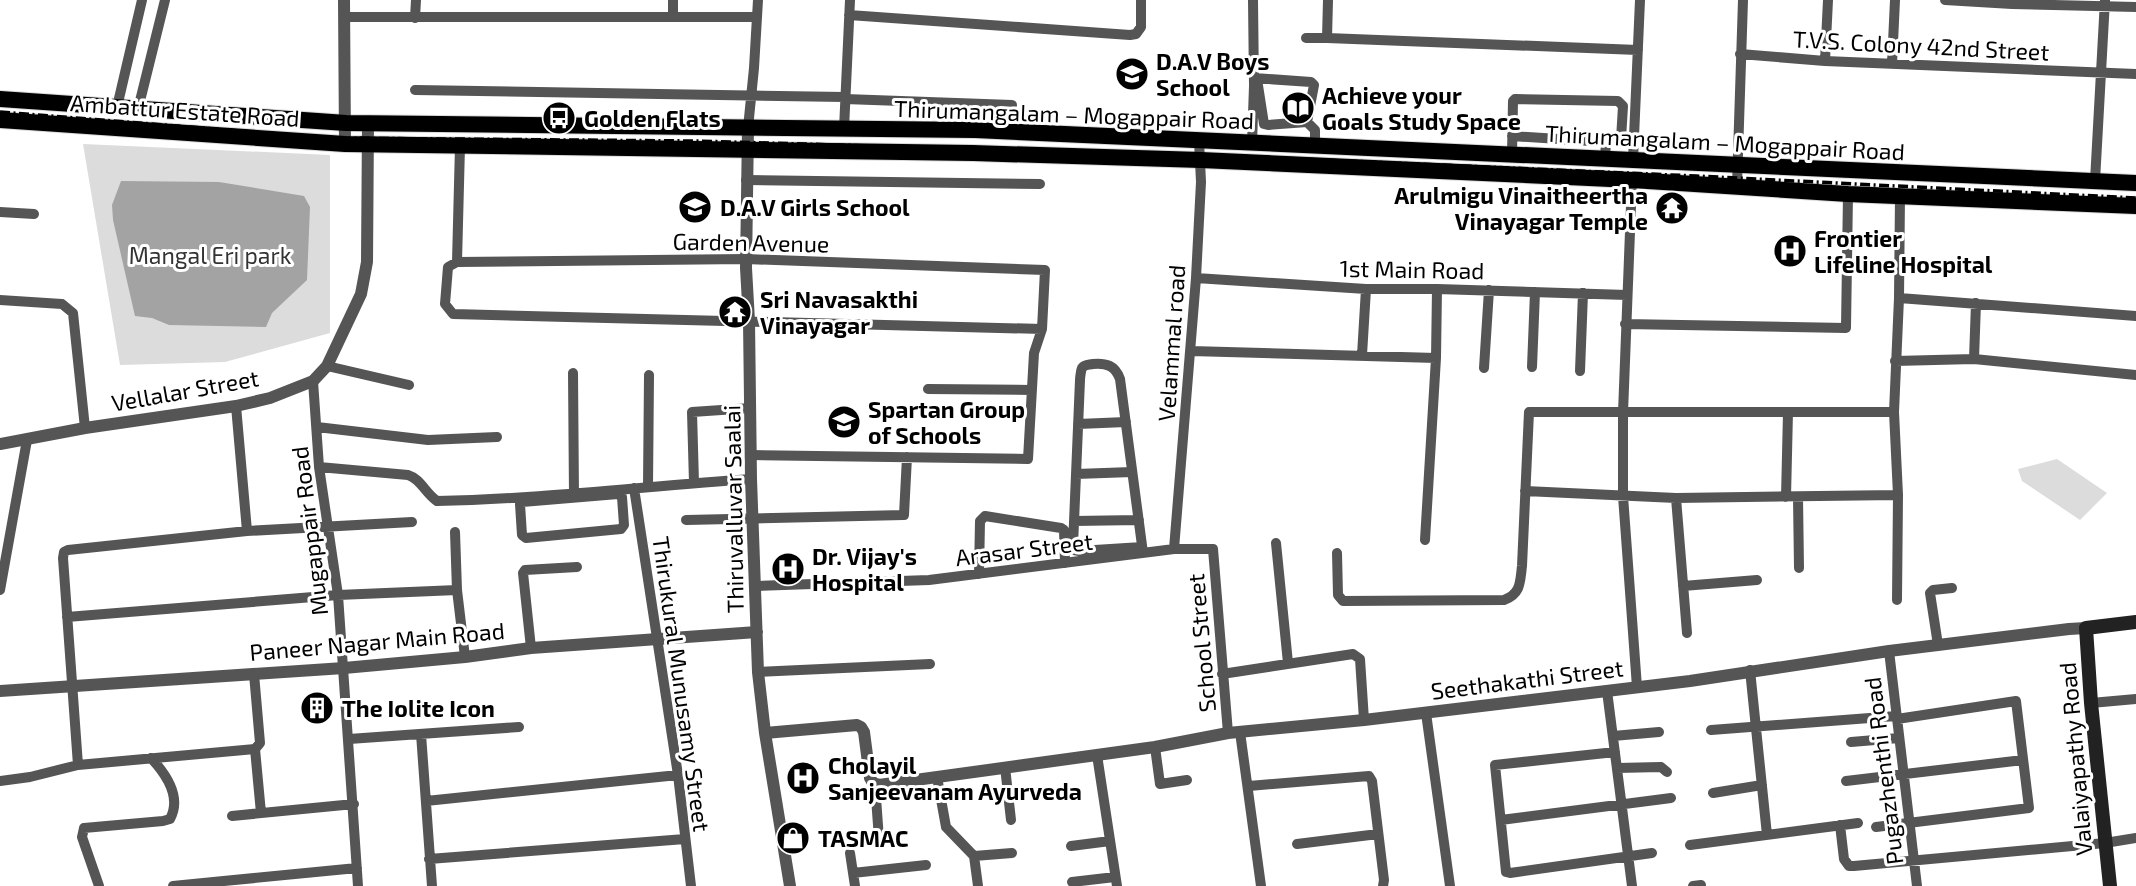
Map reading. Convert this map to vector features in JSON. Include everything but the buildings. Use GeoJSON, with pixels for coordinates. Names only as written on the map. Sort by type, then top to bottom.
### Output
{"type":"FeatureCollection","features":[{"type":"Feature","properties":{"kind":"main road","name":"Ambattur Estate Road"},"geometry":{"type":"LineString","coordinates":[[0,99],[346,122]]}},
{"type":"Feature","properties":{"kind":"main road","name":"Ambattur Estate Road"},"geometry":{"type":"LineString","coordinates":[[0,120],[367,145]]}},
{"type":"Feature","properties":{"kind":"main road","name":"Thirumangalam – Mogappair Road"},"geometry":{"type":"LineString","coordinates":[[346,122],[975,130],[2136,183]]}},
{"type":"Feature","properties":{"kind":"main road","name":"Thirumangalam – Mogappair Road"},"geometry":{"type":"LineString","coordinates":[[367,145],[973,153],[1201,160],[1737,185],[1848,194],[2136,206]]}},
{"type":"Feature","properties":{"kind":"main road"},"geometry":{"type":"LineString","coordinates":[[2086,628],[2136,622]]}},
{"type":"Feature","properties":{"kind":"main road","name":"Valaiyapathy Road"},"geometry":{"type":"LineString","coordinates":[[2086,628],[2110,886]]}},
{"type":"Feature","properties":{"kind":"street"},"geometry":{"type":"LineString","coordinates":[[117,107],[142,0]]}},
{"type":"Feature","properties":{"kind":"street"},"geometry":{"type":"LineString","coordinates":[[138,109],[165,0]]}},
{"type":"Feature","properties":{"kind":"street"},"geometry":{"type":"LineString","coordinates":[[344,0],[345,144]]}},
{"type":"Feature","properties":{"kind":"street"},"geometry":{"type":"LineString","coordinates":[[415,18],[416,0]]}},
{"type":"Feature","properties":{"kind":"street"},"geometry":{"type":"LineString","coordinates":[[673,0],[673,17]]}},
{"type":"Feature","properties":{"kind":"street"},"geometry":{"type":"LineString","coordinates":[[748,128],[758,0]]}},
{"type":"Feature","properties":{"kind":"street"},"geometry":{"type":"LineString","coordinates":[[844,129],[850,0]]}},
{"type":"Feature","properties":{"kind":"street"},"geometry":{"type":"LineString","coordinates":[[849,15],[1130,35],[1136,34],[1141,27],[1141,0]]}},
{"type":"Feature","properties":{"kind":"street"},"geometry":{"type":"LineString","coordinates":[[1252,0],[1255,79],[1252,143]]}},
{"type":"Feature","properties":{"kind":"street"},"geometry":{"type":"LineString","coordinates":[[1327,38],[1328,0]]}},
{"type":"Feature","properties":{"kind":"street"},"geometry":{"type":"LineString","coordinates":[[1633,160],[1640,0]]}},
{"type":"Feature","properties":{"kind":"street"},"geometry":{"type":"LineString","coordinates":[[1737,185],[1743,0]]}},
{"type":"Feature","properties":{"kind":"street"},"geometry":{"type":"LineString","coordinates":[[1825,61],[1828,0]]}},
{"type":"Feature","properties":{"kind":"street"},"geometry":{"type":"LineString","coordinates":[[1892,64],[1895,0]]}},
{"type":"Feature","properties":{"kind":"street"},"geometry":{"type":"LineString","coordinates":[[1945,0],[2012,4],[2105,2],[2136,6]]}},
{"type":"Feature","properties":{"kind":"street"},"geometry":{"type":"LineString","coordinates":[[2095,181],[2105,2]]}},
{"type":"Feature","properties":{"kind":"street"},"geometry":{"type":"LineString","coordinates":[[345,18],[757,17]]}},
{"type":"Feature","properties":{"kind":"street"},"geometry":{"type":"LineString","coordinates":[[1306,38],[1638,50]]}},
{"type":"Feature","properties":{"kind":"street","name":"T.V.S. Colony 42nd Street"},"geometry":{"type":"LineString","coordinates":[[1740,54],[1825,61],[2136,74]]}},
{"type":"Feature","properties":{"kind":"street"},"geometry":{"type":"LineString","coordinates":[[1255,79],[1311,82],[1314,85],[1307,122]]}},
{"type":"Feature","properties":{"kind":"street"},"geometry":{"type":"LineString","coordinates":[[1255,79],[1264,124],[1307,122],[1315,130],[1315,146]]}},
{"type":"Feature","properties":{"kind":"street"},"geometry":{"type":"LineString","coordinates":[[415,90],[845,98],[1012,105]]}},
{"type":"Feature","properties":{"kind":"street"},"geometry":{"type":"LineString","coordinates":[[1512,136],[1618,142],[1622,139],[1622,106],[1618,102],[1515,99],[1513,101],[1512,136],[1512,155]]}},
{"type":"Feature","properties":{"kind":"street","name":"Vellalar Street"},"geometry":{"type":"LineString","coordinates":[[0,444],[85,428],[236,406],[270,398],[313,381],[327,366],[361,294],[367,261],[368,123]]}},
{"type":"Feature","properties":{"kind":"street","name":"Thiruvalluvar Saalai"},"geometry":{"type":"LineString","coordinates":[[748,128],[746,259],[758,672],[790,886]]}},
{"type":"Feature","properties":{"kind":"street","name":"Velammal road"},"geometry":{"type":"LineString","coordinates":[[1174,549],[1196,278],[1201,160],[1199,141]]}},
{"type":"Feature","properties":{"kind":"street"},"geometry":{"type":"LineString","coordinates":[[1605,159],[1606,142]]}},
{"type":"Feature","properties":{"kind":"street"},"geometry":{"type":"LineString","coordinates":[[460,146],[457,262],[450,264],[446,271],[445,304],[453,314],[1042,329],[1034,354],[1028,459],[751,455]]}},
{"type":"Feature","properties":{"kind":"street"},"geometry":{"type":"LineString","coordinates":[[746,180],[1040,184]]}},
{"type":"Feature","properties":{"kind":"street"},"geometry":{"type":"LineString","coordinates":[[1632,180],[1625,324],[1623,496],[1637,687]]}},
{"type":"Feature","properties":{"kind":"street"},"geometry":{"type":"LineString","coordinates":[[1625,324],[1846,328],[1848,194]]}},
{"type":"Feature","properties":{"kind":"street"},"geometry":{"type":"LineString","coordinates":[[1897,600],[1898,495],[1894,412],[1900,196]]}},
{"type":"Feature","properties":{"kind":"street"},"geometry":{"type":"LineString","coordinates":[[0,212],[34,214]]}},
{"type":"Feature","properties":{"kind":"street","name":"Garden Avenue"},"geometry":{"type":"LineString","coordinates":[[457,262],[746,259],[1045,270],[1042,329]]}},
{"type":"Feature","properties":{"kind":"street","name":"1st Main Road"},"geometry":{"type":"LineString","coordinates":[[1196,278],[1366,289],[1627,295]]}},
{"type":"Feature","properties":{"kind":"street"},"geometry":{"type":"LineString","coordinates":[[1362,355],[1366,289]]}},
{"type":"Feature","properties":{"kind":"street"},"geometry":{"type":"LineString","coordinates":[[1425,540],[1436,358],[1437,289]]}},
{"type":"Feature","properties":{"kind":"street"},"geometry":{"type":"LineString","coordinates":[[1484,368],[1489,290]]}},
{"type":"Feature","properties":{"kind":"street"},"geometry":{"type":"LineString","coordinates":[[1532,367],[1535,292]]}},
{"type":"Feature","properties":{"kind":"street"},"geometry":{"type":"LineString","coordinates":[[1580,371],[1583,293]]}},
{"type":"Feature","properties":{"kind":"street"},"geometry":{"type":"LineString","coordinates":[[1899,298],[2136,316]]}},
{"type":"Feature","properties":{"kind":"street"},"geometry":{"type":"LineString","coordinates":[[0,300],[62,304],[73,313],[85,428]]}},
{"type":"Feature","properties":{"kind":"street"},"geometry":{"type":"LineString","coordinates":[[1974,359],[1976,303]]}},
{"type":"Feature","properties":{"kind":"street"},"geometry":{"type":"LineString","coordinates":[[1191,351],[1436,358]]}},
{"type":"Feature","properties":{"kind":"street"},"geometry":{"type":"LineString","coordinates":[[1895,361],[1974,359],[2136,375]]}},
{"type":"Feature","properties":{"kind":"street"},"geometry":{"type":"LineString","coordinates":[[1102,363],[1118,371],[1126,422],[1142,550],[1074,550],[1078,424],[1082,369],[1086,365],[1102,363]]}},
{"type":"Feature","properties":{"kind":"street"},"geometry":{"type":"LineString","coordinates":[[327,366],[409,385]]}},
{"type":"Feature","properties":{"kind":"street"},"geometry":{"type":"LineString","coordinates":[[573,373],[574,496]]}},
{"type":"Feature","properties":{"kind":"street"},"geometry":{"type":"LineString","coordinates":[[648,486],[649,375]]}},
{"type":"Feature","properties":{"kind":"street","name":"Mugappair Road"},"geometry":{"type":"LineString","coordinates":[[313,381],[319,467],[338,595],[358,886]]}},
{"type":"Feature","properties":{"kind":"street"},"geometry":{"type":"LineString","coordinates":[[928,389],[1032,390]]}},
{"type":"Feature","properties":{"kind":"street"},"geometry":{"type":"LineString","coordinates":[[236,406],[247,531]]}},
{"type":"Feature","properties":{"kind":"street"},"geometry":{"type":"LineString","coordinates":[[694,483],[692,412],[751,408]]}},
{"type":"Feature","properties":{"kind":"street"},"geometry":{"type":"LineString","coordinates":[[1337,553],[1339,595],[1343,601],[1504,600],[1515,594],[1519,588],[1529,412],[1894,412]]}},
{"type":"Feature","properties":{"kind":"street"},"geometry":{"type":"LineString","coordinates":[[1786,497],[1788,412]]}},
{"type":"Feature","properties":{"kind":"street"},"geometry":{"type":"LineString","coordinates":[[1078,424],[1126,422]]}},
{"type":"Feature","properties":{"kind":"street"},"geometry":{"type":"LineString","coordinates":[[317,427],[428,440],[496,437]]}},
{"type":"Feature","properties":{"kind":"street"},"geometry":{"type":"LineString","coordinates":[[0,590],[27,440]]}},
{"type":"Feature","properties":{"kind":"street"},"geometry":{"type":"LineString","coordinates":[[686,520],[904,515],[907,457]]}},
{"type":"Feature","properties":{"kind":"street"},"geometry":{"type":"LineString","coordinates":[[319,467],[408,475],[417,478],[429,496],[437,501],[574,496],[618,494],[622,497],[625,525],[621,529],[523,537],[521,503],[574,496],[634,488],[648,486],[751,479]]}},
{"type":"Feature","properties":{"kind":"street"},"geometry":{"type":"LineString","coordinates":[[1076,474],[1132,472]]}},
{"type":"Feature","properties":{"kind":"street","name":"Thirukural Munusamy Street"},"geometry":{"type":"LineString","coordinates":[[634,488],[678,775],[691,886]]}},
{"type":"Feature","properties":{"kind":"street"},"geometry":{"type":"LineString","coordinates":[[1525,491],[1676,498],[1898,495]]}},
{"type":"Feature","properties":{"kind":"street"},"geometry":{"type":"LineString","coordinates":[[1798,496],[1799,568]]}},
{"type":"Feature","properties":{"kind":"street"},"geometry":{"type":"LineString","coordinates":[[1676,498],[1687,634]]}},
{"type":"Feature","properties":{"kind":"street"},"geometry":{"type":"LineString","coordinates":[[623,514],[637,513]]}},
{"type":"Feature","properties":{"kind":"street"},"geometry":{"type":"LineString","coordinates":[[979,574],[980,521],[985,516],[1061,528],[1064,530],[1065,563]]}},
{"type":"Feature","properties":{"kind":"street"},"geometry":{"type":"LineString","coordinates":[[1074,521],[1139,520]]}},
{"type":"Feature","properties":{"kind":"street"},"geometry":{"type":"LineString","coordinates":[[78,765],[62,558],[64,552],[247,531],[412,522]]}},
{"type":"Feature","properties":{"kind":"street"},"geometry":{"type":"LineString","coordinates":[[455,532],[457,590],[466,657]]}},
{"type":"Feature","properties":{"kind":"street"},"geometry":{"type":"LineString","coordinates":[[1276,543],[1287,663]]}},
{"type":"Feature","properties":{"kind":"street","name":"Arasar Street"},"geometry":{"type":"LineString","coordinates":[[755,586],[929,580],[1065,563],[1142,550],[1213,549]]}},
{"type":"Feature","properties":{"kind":"street","name":"School Street"},"geometry":{"type":"LineString","coordinates":[[1213,549],[1222,674],[1234,733],[1249,786],[1261,886]]}},
{"type":"Feature","properties":{"kind":"street"},"geometry":{"type":"LineString","coordinates":[[531,648],[523,576],[525,570],[577,567]]}},
{"type":"Feature","properties":{"kind":"street"},"geometry":{"type":"LineString","coordinates":[[1683,586],[1757,580]]}},
{"type":"Feature","properties":{"kind":"street"},"geometry":{"type":"LineString","coordinates":[[1938,645],[1930,593],[1933,590],[1952,588]]}},
{"type":"Feature","properties":{"kind":"street"},"geometry":{"type":"LineString","coordinates":[[67,617],[338,595],[457,590]]}},
{"type":"Feature","properties":{"kind":"street","name":"Seethakathi Street"},"geometry":{"type":"LineString","coordinates":[[875,784],[1155,747],[1234,733],[1607,691],[1889,651],[2086,628]]}},
{"type":"Feature","properties":{"kind":"street","name":"Paneer Nagar Main Road"},"geometry":{"type":"LineString","coordinates":[[0,691],[344,668],[531,648],[757,632]]}},
{"type":"Feature","properties":{"kind":"street","name":"Pugazhenthi Road"},"geometry":{"type":"LineString","coordinates":[[1889,651],[1917,886]]}},
{"type":"Feature","properties":{"kind":"street"},"geometry":{"type":"LineString","coordinates":[[1222,674],[1357,655],[1360,659],[1364,720]]}},
{"type":"Feature","properties":{"kind":"street"},"geometry":{"type":"LineString","coordinates":[[758,672],[930,664]]}},
{"type":"Feature","properties":{"kind":"street"},"geometry":{"type":"LineString","coordinates":[[1751,670],[1767,835]]}},
{"type":"Feature","properties":{"kind":"street"},"geometry":{"type":"LineString","coordinates":[[0,781],[30,777],[78,765],[255,748],[260,743],[254,674]]}},
{"type":"Feature","properties":{"kind":"street"},"geometry":{"type":"LineString","coordinates":[[1607,691],[1632,886]]}},
{"type":"Feature","properties":{"kind":"street"},"geometry":{"type":"LineString","coordinates":[[2091,703],[2136,699]]}},
{"type":"Feature","properties":{"kind":"street"},"geometry":{"type":"LineString","coordinates":[[1712,730],[1896,718],[2016,701],[2029,808],[1876,827]]}},
{"type":"Feature","properties":{"kind":"street"},"geometry":{"type":"LineString","coordinates":[[1426,713],[1450,886]]}},
{"type":"Feature","properties":{"kind":"street"},"geometry":{"type":"LineString","coordinates":[[765,733],[857,725],[861,727],[870,778],[875,784],[879,839]]}},
{"type":"Feature","properties":{"kind":"street"},"geometry":{"type":"LineString","coordinates":[[349,739],[519,727]]}},
{"type":"Feature","properties":{"kind":"street"},"geometry":{"type":"LineString","coordinates":[[1613,736],[1659,732]]}},
{"type":"Feature","properties":{"kind":"street"},"geometry":{"type":"LineString","coordinates":[[421,734],[432,886]]}},
{"type":"Feature","properties":{"kind":"street"},"geometry":{"type":"LineString","coordinates":[[1851,742],[1899,738]]}},
{"type":"Feature","properties":{"kind":"street"},"geometry":{"type":"LineString","coordinates":[[1155,747],[1160,784],[1187,780]]}},
{"type":"Feature","properties":{"kind":"street"},"geometry":{"type":"LineString","coordinates":[[255,748],[261,813]]}},
{"type":"Feature","properties":{"kind":"street"},"geometry":{"type":"LineString","coordinates":[[1615,752],[1495,765],[1508,873],[1652,853]]}},
{"type":"Feature","properties":{"kind":"street"},"geometry":{"type":"LineString","coordinates":[[1072,882],[1116,882],[1097,755]]}},
{"type":"Feature","properties":{"kind":"street"},"geometry":{"type":"LineString","coordinates":[[99,886],[82,837],[84,828],[163,821],[170,819],[172,815],[173,803],[168,778],[152,758]]}},
{"type":"Feature","properties":{"kind":"street"},"geometry":{"type":"LineString","coordinates":[[1846,781],[2023,760]]}},
{"type":"Feature","properties":{"kind":"street"},"geometry":{"type":"LineString","coordinates":[[1004,767],[1011,820]]}},
{"type":"Feature","properties":{"kind":"street"},"geometry":{"type":"LineString","coordinates":[[1617,768],[1661,767],[1667,772]]}},
{"type":"Feature","properties":{"kind":"street"},"geometry":{"type":"LineString","coordinates":[[426,801],[678,775]]}},
{"type":"Feature","properties":{"kind":"street"},"geometry":{"type":"LineString","coordinates":[[1249,786],[1369,776],[1372,781],[1383,886]]}},
{"type":"Feature","properties":{"kind":"street"},"geometry":{"type":"LineString","coordinates":[[937,777],[946,827],[974,856],[978,886]]}},
{"type":"Feature","properties":{"kind":"street"},"geometry":{"type":"LineString","coordinates":[[1713,793],[1762,785]]}},
{"type":"Feature","properties":{"kind":"street"},"geometry":{"type":"LineString","coordinates":[[1501,820],[1671,798]]}},
{"type":"Feature","properties":{"kind":"street"},"geometry":{"type":"LineString","coordinates":[[232,816],[354,804]]}},
{"type":"Feature","properties":{"kind":"street"},"geometry":{"type":"LineString","coordinates":[[1690,845],[1858,823]]}},
{"type":"Feature","properties":{"kind":"street"},"geometry":{"type":"LineString","coordinates":[[1840,825],[1844,859],[1849,866],[2136,838]]}},
{"type":"Feature","properties":{"kind":"street"},"geometry":{"type":"LineString","coordinates":[[1297,844],[1377,835]]}},
{"type":"Feature","properties":{"kind":"street"},"geometry":{"type":"LineString","coordinates":[[429,859],[685,839]]}},
{"type":"Feature","properties":{"kind":"street"},"geometry":{"type":"LineString","coordinates":[[1071,846],[1111,841]]}},
{"type":"Feature","properties":{"kind":"street"},"geometry":{"type":"LineString","coordinates":[[850,852],[855,886]]}},
{"type":"Feature","properties":{"kind":"street"},"geometry":{"type":"LineString","coordinates":[[974,856],[1012,853]]}},
{"type":"Feature","properties":{"kind":"street"},"geometry":{"type":"LineString","coordinates":[[853,873],[926,865]]}},
{"type":"Feature","properties":{"kind":"street"},"geometry":{"type":"LineString","coordinates":[[173,886],[357,868]]}},
{"type":"Feature","properties":{"kind":"green space","name":"Mangal Eri park"},"geometry":{"type":"Polygon","coordinates":[[[83,144],[330,155],[330,333],[225,362],[120,365],[83,144]]]}},
{"type":"Feature","properties":{"kind":"green space"},"geometry":{"type":"Polygon","coordinates":[[[2057,459],[2107,493],[2080,520],[2022,481],[2018,469],[2057,459]]]}},
{"type":"Feature","properties":{"kind":"shaded area"},"geometry":{"type":"Polygon","coordinates":[[[121,181],[219,182],[304,196],[310,207],[307,280],[272,313],[266,327],[169,325],[152,318],[135,316],[113,220],[112,205],[121,181]]]}},
{"type":"Feature","properties":{"kind":"railway"},"geometry":{"type":"LineString","coordinates":[[0,112],[327,138],[696,141],[1231,156],[2136,198]]}},
{"type":"Feature","properties":{"kind":"place","name":"D.A.V Boys School"},"geometry":{"type":"Point","coordinates":[1132,74]}},
{"type":"Feature","properties":{"kind":"place","name":"Achieve your Goals Study Space"},"geometry":{"type":"Point","coordinates":[1298,108]}},
{"type":"Feature","properties":{"kind":"place","name":"Golden Flats"},"geometry":{"type":"Point","coordinates":[559,118]}},
{"type":"Feature","properties":{"kind":"place","name":"D.A.V Girls School"},"geometry":{"type":"Point","coordinates":[695,207]}},
{"type":"Feature","properties":{"kind":"place","name":"Arulmigu Vinaitheertha Vinayagar Temple"},"geometry":{"type":"Point","coordinates":[1672,208]}},
{"type":"Feature","properties":{"kind":"place","name":"Frontier Lifeline Hospital"},"geometry":{"type":"Point","coordinates":[1790,251]}},
{"type":"Feature","properties":{"kind":"place","name":"Sri Navasakthi Vinayagar"},"geometry":{"type":"Point","coordinates":[735,312]}},
{"type":"Feature","properties":{"kind":"place","name":"Spartan Group of Schools"},"geometry":{"type":"Point","coordinates":[844,422]}},
{"type":"Feature","properties":{"kind":"place","name":"Dr. Vijay's Hospital"},"geometry":{"type":"Point","coordinates":[788,569]}},
{"type":"Feature","properties":{"kind":"place","name":"The Iolite Icon"},"geometry":{"type":"Point","coordinates":[317,708]}},
{"type":"Feature","properties":{"kind":"place","name":"Cholayil Sanjeevanam Ayurveda"},"geometry":{"type":"Point","coordinates":[803,778]}},
{"type":"Feature","properties":{"kind":"place","name":"TASMAC"},"geometry":{"type":"Point","coordinates":[793,838]}}]}
